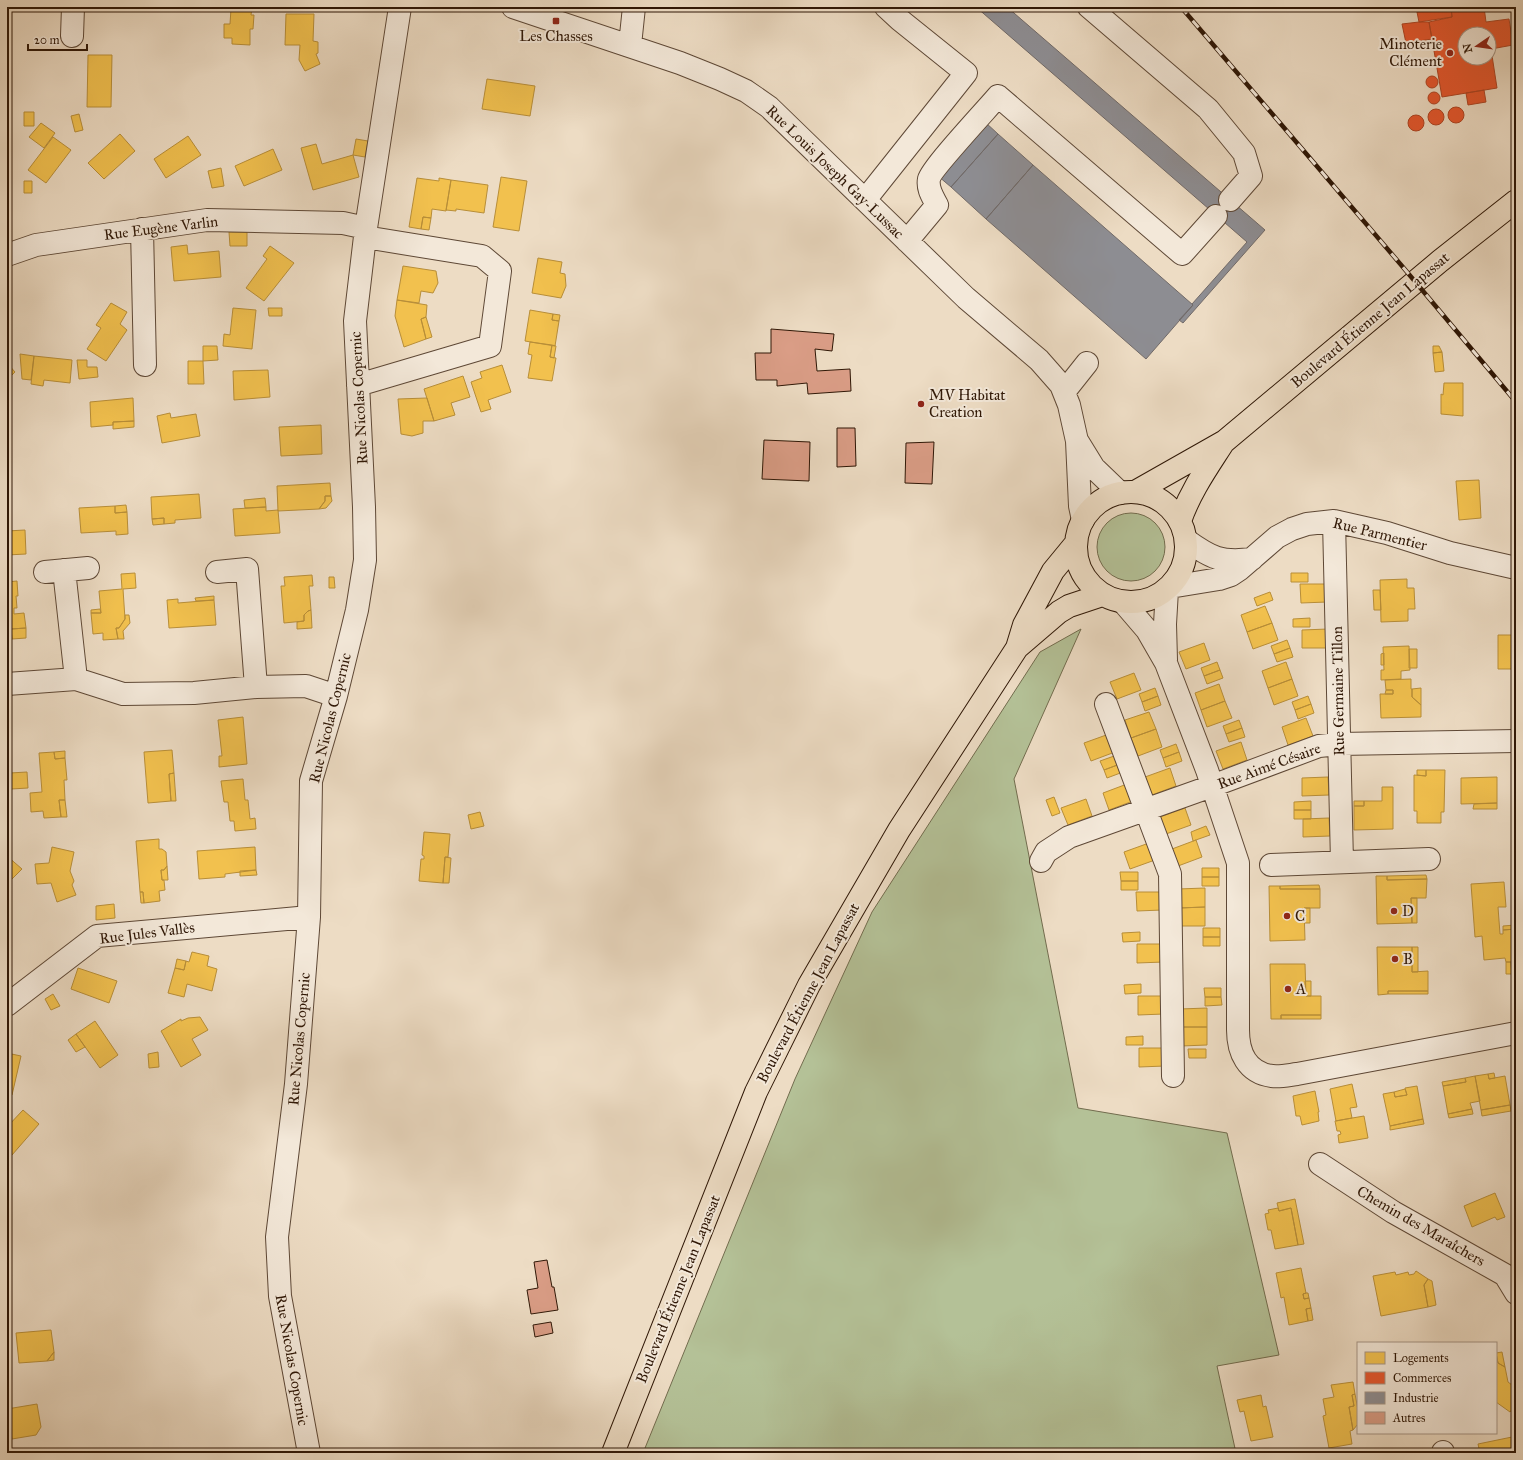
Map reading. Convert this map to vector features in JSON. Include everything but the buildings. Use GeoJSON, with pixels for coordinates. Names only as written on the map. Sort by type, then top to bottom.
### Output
{"type":"FeatureCollection","features":[{"type":"Feature","properties":{"kind":"main road","name":"Boulevard Étienne Jean Lapassat"},"geometry":{"type":"LineString","coordinates":[[1127,492],[1225,441],[1440,261],[1516,201]]}},
{"type":"Feature","properties":{"kind":"main road","name":"Boulevard Étienne Jean Lapassat"},"geometry":{"type":"LineString","coordinates":[[1183,530],[1185,505],[1194,488],[1225,441]]}},
{"type":"Feature","properties":{"kind":"main road"},"geometry":{"type":"LineString","coordinates":[[1127,492],[1153,496],[1168,506],[1183,530],[1186,557],[1180,573],[1169,589],[1157,597],[1147,601],[1135,603],[1112,600],[1102,595],[1091,585],[1082,573],[1077,558],[1076,543],[1078,531],[1083,520],[1092,508],[1101,501],[1127,492]]}},
{"type":"Feature","properties":{"kind":"main road","name":"Boulevard Étienne Jean Lapassat"},"geometry":{"type":"LineString","coordinates":[[613,1453],[756,1092],[809,985],[899,830],[1017,648],[1024,625],[1053,572],[1076,543]]}},
{"type":"Feature","properties":{"kind":"main road","name":"Boulevard Étienne Jean Lapassat"},"geometry":{"type":"LineString","coordinates":[[1017,648],[1068,606],[1102,595]]}},
{"type":"Feature","properties":{"kind":"street"},"geometry":{"type":"LineString","coordinates":[[72,36],[73,7]]}},
{"type":"Feature","properties":{"kind":"street","name":"Rue Nicolas Copernic"},"geometry":{"type":"LineString","coordinates":[[309,1453],[280,1296],[277,1237],[296,1084],[309,917],[311,780],[336,696],[357,610],[365,560],[356,321],[365,232],[400,7]]}},
{"type":"Feature","properties":{"kind":"street","name":"Rue Louis Joseph Gay-Lussac"},"geometry":{"type":"LineString","coordinates":[[513,7],[630,46],[720,79],[746,91],[769,107],[966,298],[1039,360],[1061,385],[1069,405],[1077,441],[1080,506],[1083,520]]}},
{"type":"Feature","properties":{"kind":"street"},"geometry":{"type":"LineString","coordinates":[[630,46],[634,7]]}},
{"type":"Feature","properties":{"kind":"street"},"geometry":{"type":"LineString","coordinates":[[865,200],[966,73],[886,7]]}},
{"type":"Feature","properties":{"kind":"street"},"geometry":{"type":"LineString","coordinates":[[907,241],[937,205],[929,189],[929,178],[944,158],[998,96],[1182,254],[1251,176],[1244,153],[1208,109],[1089,7]]}},
{"type":"Feature","properties":{"kind":"street","name":"Rue Eugène Varlin"},"geometry":{"type":"LineString","coordinates":[[7,255],[36,245],[207,220],[343,223],[365,232],[482,256],[500,271],[490,346],[358,386]]}},
{"type":"Feature","properties":{"kind":"street"},"geometry":{"type":"LineString","coordinates":[[142,229],[144,365]]}},
{"type":"Feature","properties":{"kind":"street"},"geometry":{"type":"LineString","coordinates":[[1064,392],[1087,363]]}},
{"type":"Feature","properties":{"kind":"street","name":"Rue Louis Joseph Gay-Lussac"},"geometry":{"type":"LineString","coordinates":[[1077,441],[1094,468],[1127,492]]}},
{"type":"Feature","properties":{"kind":"street","name":"Rue Parmentier"},"geometry":{"type":"LineString","coordinates":[[1169,589],[1219,579],[1231,575],[1277,537],[1292,529],[1307,524],[1334,520],[1387,533],[1450,553],[1516,568]]}},
{"type":"Feature","properties":{"kind":"street","name":"Rue Germaine Tillon"},"geometry":{"type":"LineString","coordinates":[[1334,520],[1342,862]]}},
{"type":"Feature","properties":{"kind":"street"},"geometry":{"type":"LineString","coordinates":[[1183,530],[1205,553],[1221,560],[1238,561],[1252,559]]}},
{"type":"Feature","properties":{"kind":"street"},"geometry":{"type":"LineString","coordinates":[[76,679],[55,571],[88,568]]}},
{"type":"Feature","properties":{"kind":"street"},"geometry":{"type":"LineString","coordinates":[[217,572],[247,570],[256,687]]}},
{"type":"Feature","properties":{"kind":"street"},"geometry":{"type":"LineString","coordinates":[[1166,664],[1165,624],[1169,589]]}},
{"type":"Feature","properties":{"kind":"street"},"geometry":{"type":"LineString","coordinates":[[1123,602],[1147,630],[1166,664],[1212,786],[1238,863],[1238,1030],[1240,1050],[1245,1060],[1252,1067],[1265,1075],[1274,1077],[1516,1033]]}},
{"type":"Feature","properties":{"kind":"street"},"geometry":{"type":"LineString","coordinates":[[7,684],[76,679],[123,694],[194,693],[256,687],[306,686],[336,696]]}},
{"type":"Feature","properties":{"kind":"street"},"geometry":{"type":"LineString","coordinates":[[1106,704],[1170,874],[1173,1076]]}},
{"type":"Feature","properties":{"kind":"street","name":"Rue Aimé Césaire"},"geometry":{"type":"LineString","coordinates":[[1041,861],[1046,852],[1069,837],[1319,746],[1339,744],[1516,741]]}},
{"type":"Feature","properties":{"kind":"street"},"geometry":{"type":"LineString","coordinates":[[1271,865],[1429,859]]}},
{"type":"Feature","properties":{"kind":"street","name":"Rue Jules Vallès"},"geometry":{"type":"LineString","coordinates":[[7,1005],[97,936],[309,917]]}},
{"type":"Feature","properties":{"kind":"street","name":"Chemin des Maraîchers"},"geometry":{"type":"LineString","coordinates":[[1320,1164],[1392,1212],[1511,1273],[1516,1293]]}},
{"type":"Feature","properties":{"kind":"green space"},"geometry":{"type":"Polygon","coordinates":[[[1124,513],[1138,513],[1150,518],[1160,528],[1165,540],[1165,554],[1160,566],[1150,576],[1138,581],[1124,581],[1112,576],[1102,566],[1097,554],[1097,540],[1102,528],[1112,518],[1124,513]]]}},
{"type":"Feature","properties":{"kind":"green space"},"geometry":{"type":"Polygon","coordinates":[[[1081,629],[1014,779],[1078,1108],[1227,1133],[1279,1355],[1217,1366],[1236,1453],[643,1453],[795,1079],[872,912],[1040,652],[1081,629]]]}},
{"type":"Feature","properties":{"kind":"railway"},"geometry":{"type":"LineString","coordinates":[[1181,7],[1516,402]]}},
{"type":"Feature","properties":{"kind":"place","name":"Les Chasses"},"geometry":{"type":"Point","coordinates":[556,21]}},
{"type":"Feature","properties":{"kind":"place","name":"Minoterie Clément"},"geometry":{"type":"Point","coordinates":[1450,53]}},
{"type":"Feature","properties":{"kind":"place","name":"MV Habitat Creation"},"geometry":{"type":"Point","coordinates":[921,404]}},
{"type":"Feature","properties":{"kind":"place","name":"D"},"geometry":{"type":"Point","coordinates":[1394,911]}},
{"type":"Feature","properties":{"kind":"place","name":"C"},"geometry":{"type":"Point","coordinates":[1287,916]}},
{"type":"Feature","properties":{"kind":"place","name":"B"},"geometry":{"type":"Point","coordinates":[1395,959]}},
{"type":"Feature","properties":{"kind":"place","name":"A"},"geometry":{"type":"Point","coordinates":[1288,989]}}]}
